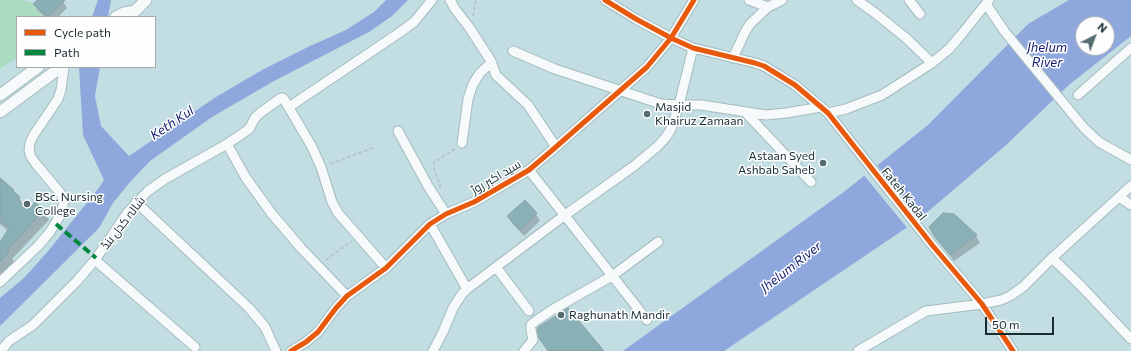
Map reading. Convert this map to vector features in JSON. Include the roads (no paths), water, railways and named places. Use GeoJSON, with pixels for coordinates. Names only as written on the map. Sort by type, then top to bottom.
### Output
{"type":"FeatureCollection","features":[{"type":"Feature","properties":{"kind":"main road"},"geometry":{"type":"LineString","coordinates":[[119,16],[124,13],[134,14],[146,0]]}},
{"type":"Feature","properties":{"kind":"main road"},"geometry":{"type":"LineString","coordinates":[[0,95],[37,68]]}},
{"type":"Feature","properties":{"kind":"main road"},"geometry":{"type":"LineString","coordinates":[[0,112],[62,68]]}},
{"type":"Feature","properties":{"kind":"street"},"geometry":{"type":"LineString","coordinates":[[386,268],[338,213],[332,202],[321,167],[312,147],[291,111],[414,22],[432,0]]}},
{"type":"Feature","properties":{"kind":"street"},"geometry":{"type":"LineString","coordinates":[[450,0],[455,10],[469,27],[491,61],[496,74],[528,105],[556,147]]}},
{"type":"Feature","properties":{"kind":"street","name":"Fateh Kadal"},"geometry":{"type":"LineString","coordinates":[[605,0],[670,38],[693,48],[755,62],[764,66],[794,85],[824,110],[933,246],[982,304],[1014,351]]}},
{"type":"Feature","properties":{"kind":"street","name":"سید اکبر روڑ"},"geometry":{"type":"LineString","coordinates":[[291,351],[306,342],[318,332],[347,296],[386,268],[430,224],[446,214],[474,202],[529,170],[556,147],[647,67],[670,38],[694,0]]}},
{"type":"Feature","properties":{"kind":"street"},"geometry":{"type":"LineString","coordinates":[[748,0],[768,7]]}},
{"type":"Feature","properties":{"kind":"street"},"geometry":{"type":"LineString","coordinates":[[733,58],[750,24],[768,7],[782,0]]}},
{"type":"Feature","properties":{"kind":"street"},"geometry":{"type":"LineString","coordinates":[[857,0],[875,12],[906,38],[932,63]]}},
{"type":"Feature","properties":{"kind":"street"},"geometry":{"type":"LineString","coordinates":[[909,0],[920,14]]}},
{"type":"Feature","properties":{"kind":"street"},"geometry":{"type":"LineString","coordinates":[[514,51],[555,69],[661,104],[679,106],[701,105],[766,114],[846,109],[882,95],[932,63],[949,49],[962,35],[988,2],[1005,32],[1073,115],[1096,139],[1108,148],[1131,160]]}},
{"type":"Feature","properties":{"kind":"street"},"geometry":{"type":"LineString","coordinates":[[433,351],[453,308],[467,289],[565,215],[634,166],[658,146],[666,137],[671,129],[679,106],[693,48]]}},
{"type":"Feature","properties":{"kind":"street"},"geometry":{"type":"LineString","coordinates":[[1078,95],[1131,48]]}},
{"type":"Feature","properties":{"kind":"street"},"geometry":{"type":"LineString","coordinates":[[462,143],[468,99],[473,84],[480,73],[491,63]]}},
{"type":"Feature","properties":{"kind":"street"},"geometry":{"type":"LineString","coordinates":[[0,282],[38,246],[53,228],[61,214],[64,201],[62,195],[36,164],[31,157],[29,150],[33,136],[58,99],[61,90],[63,68]]}},
{"type":"Feature","properties":{"kind":"street","name":"شالہ کدل بنڈ"},"geometry":{"type":"LineString","coordinates":[[1,351],[9,341],[33,326],[95,260],[123,218],[136,202],[148,191],[165,179],[227,144],[249,129],[255,118],[278,99],[284,98],[291,111]]}},
{"type":"Feature","properties":{"kind":"street"},"geometry":{"type":"LineString","coordinates":[[745,112],[811,182]]}},
{"type":"Feature","properties":{"kind":"street"},"geometry":{"type":"LineString","coordinates":[[398,131],[428,186],[446,214]]}},
{"type":"Feature","properties":{"kind":"street"},"geometry":{"type":"LineString","coordinates":[[227,144],[246,178],[272,214],[347,296]]}},
{"type":"Feature","properties":{"kind":"street"},"geometry":{"type":"LineString","coordinates":[[529,170],[647,320]]}},
{"type":"Feature","properties":{"kind":"street"},"geometry":{"type":"LineString","coordinates":[[863,350],[926,311],[982,304],[1001,300],[1010,296],[1023,287],[1052,258],[1131,186]]}},
{"type":"Feature","properties":{"kind":"street"},"geometry":{"type":"LineString","coordinates":[[1119,197],[1131,205]]}},
{"type":"Feature","properties":{"kind":"street"},"geometry":{"type":"LineString","coordinates":[[136,202],[249,308],[265,327],[276,351]]}},
{"type":"Feature","properties":{"kind":"street"},"geometry":{"type":"LineString","coordinates":[[430,224],[467,289]]}},
{"type":"Feature","properties":{"kind":"street"},"geometry":{"type":"LineString","coordinates":[[524,351],[533,340],[531,325],[537,320],[612,276],[658,242]]}},
{"type":"Feature","properties":{"kind":"street"},"geometry":{"type":"LineString","coordinates":[[1052,258],[1081,286],[1131,339]]}},
{"type":"Feature","properties":{"kind":"street"},"geometry":{"type":"LineString","coordinates":[[95,260],[194,347]]}},
{"type":"Feature","properties":{"kind":"street"},"geometry":{"type":"LineString","coordinates":[[496,268],[529,311]]}},
{"type":"Feature","properties":{"kind":"water"},"geometry":{"type":"Polygon","coordinates":[[[98,0],[111,0],[108,16],[92,16],[98,0]]]}},
{"type":"Feature","properties":{"kind":"water","name":"Keth Kul"},"geometry":{"type":"Polygon","coordinates":[[[386,0],[408,0],[392,16],[369,32],[274,81],[212,117],[150,161],[113,203],[99,228],[0,326],[0,298],[24,278],[49,250],[104,180],[83,135],[79,68],[100,68],[95,96],[101,126],[129,156],[216,97],[262,70],[346,30],[374,12],[386,0]]]}},
{"type":"Feature","properties":{"kind":"water","name":"Jhelum River"},"geometry":{"type":"Polygon","coordinates":[[[1069,0],[1131,0],[1131,36],[1115,49],[1115,16],[1075,16],[1075,56],[1106,56],[1070,84],[1005,146],[918,220],[724,351],[623,351],[845,191],[928,125],[1028,24],[1069,0]]]}},
{"type":"Feature","properties":{"kind":"place","name":"Masjid Khairuz Zamaan"},"geometry":{"type":"Point","coordinates":[647,114]}},
{"type":"Feature","properties":{"kind":"place","name":"Astaan Syed Ashbab Saheb"},"geometry":{"type":"Point","coordinates":[823,163]}},
{"type":"Feature","properties":{"kind":"place","name":"BSc. Nursing College"},"geometry":{"type":"Point","coordinates":[27,204]}},
{"type":"Feature","properties":{"kind":"place","name":"Raghunath Mandir"},"geometry":{"type":"Point","coordinates":[561,315]}}]}
